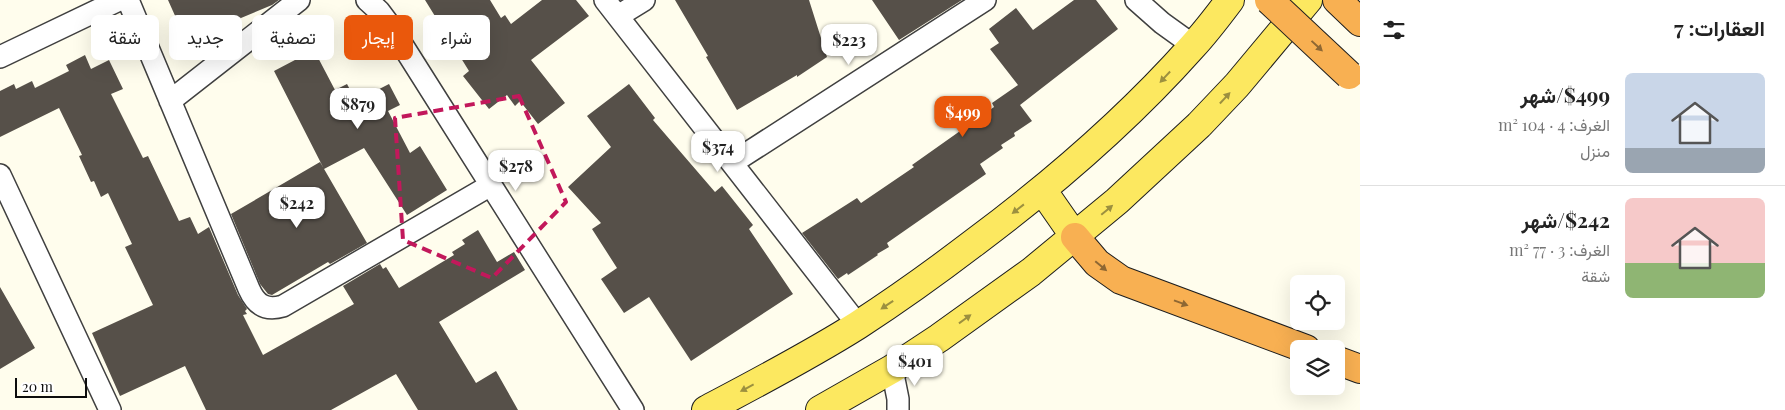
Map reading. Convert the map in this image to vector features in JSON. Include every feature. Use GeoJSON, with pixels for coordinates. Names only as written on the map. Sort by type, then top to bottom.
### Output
{"type":"FeatureCollection","features":[{"type":"Feature","properties":{"kind":"highway"},"geometry":{"type":"LineString","coordinates":[[1269,0],[1354,80]]}},
{"type":"Feature","properties":{"kind":"highway"},"geometry":{"type":"LineString","coordinates":[[1337,0],[1360,22]]}},
{"type":"Feature","properties":{"kind":"highway"},"geometry":{"type":"LineString","coordinates":[[1075,236],[1096,263],[1121,280],[1290,343]]}},
{"type":"Feature","properties":{"kind":"highway"},"geometry":{"type":"LineString","coordinates":[[1345,363],[1360,369]]}},
{"type":"Feature","properties":{"kind":"main road"},"geometry":{"type":"LineString","coordinates":[[706,410],[807,355],[858,324],[927,278],[1042,191],[1121,121],[1194,46],[1230,0]]}},
{"type":"Feature","properties":{"kind":"main road"},"geometry":{"type":"LineString","coordinates":[[820,410],[892,369],[939,338],[1031,272],[1124,195],[1199,125],[1238,85],[1308,0]]}},
{"type":"Feature","properties":{"kind":"main road"},"geometry":{"type":"LineString","coordinates":[[1042,191],[1075,236]]}},
{"type":"Feature","properties":{"kind":"street"},"geometry":{"type":"LineString","coordinates":[[0,56],[119,0]]}},
{"type":"Feature","properties":{"kind":"street"},"geometry":{"type":"LineString","coordinates":[[128,0],[252,295],[255,301],[266,308],[283,306],[491,185]]}},
{"type":"Feature","properties":{"kind":"street"},"geometry":{"type":"LineString","coordinates":[[170,101],[299,0]]}},
{"type":"Feature","properties":{"kind":"street"},"geometry":{"type":"LineString","coordinates":[[367,0],[391,28],[633,410]]}},
{"type":"Feature","properties":{"kind":"street"},"geometry":{"type":"LineString","coordinates":[[644,0],[612,8],[858,324]]}},
{"type":"Feature","properties":{"kind":"street"},"geometry":{"type":"LineString","coordinates":[[732,163],[985,0]]}},
{"type":"Feature","properties":{"kind":"street"},"geometry":{"type":"LineString","coordinates":[[1136,0],[1162,23],[1194,46]]}},
{"type":"Feature","properties":{"kind":"street"},"geometry":{"type":"LineString","coordinates":[[0,175],[110,410]]}},
{"type":"Feature","properties":{"kind":"street"},"geometry":{"type":"LineString","coordinates":[[892,369],[898,399],[898,410]]}},
{"type":"Feature","properties":{"kind":"highlighted area"},"geometry":{"type":"Polygon","coordinates":[[[519,96],[566,202],[492,278],[403,240],[395,118],[519,96]]]}},
{"type":"Feature","properties":{"kind":"building"},"geometry":{"type":"Polygon","coordinates":[[[168,0],[279,0],[272,5],[242,18],[242,15],[175,15],[168,0]]]}},
{"type":"Feature","properties":{"kind":"building"},"geometry":{"type":"Polygon","coordinates":[[[425,0],[490,0],[501,18],[505,15],[511,24],[542,0],[576,0],[589,16],[531,60],[565,103],[538,124],[520,101],[515,106],[507,95],[489,109],[463,76],[469,71],[462,60],[490,60],[490,15],[434,15],[425,0]]]}},
{"type":"Feature","properties":{"kind":"building"},"geometry":{"type":"Polygon","coordinates":[[[675,0],[809,0],[827,57],[797,77],[797,75],[737,110],[675,0]]]}},
{"type":"Feature","properties":{"kind":"building"},"geometry":{"type":"Polygon","coordinates":[[[872,0],[962,0],[899,40],[872,0]]]}},
{"type":"Feature","properties":{"kind":"building"},"geometry":{"type":"Polygon","coordinates":[[[1074,0],[1096,0],[1118,29],[1020,105],[1032,121],[1014,133],[1015,136],[1001,145],[1003,148],[980,164],[986,174],[887,243],[889,247],[878,255],[848,275],[847,273],[838,279],[802,233],[857,198],[861,203],[914,167],[912,165],[994,107],[992,103],[1018,85],[990,49],[999,43],[989,29],[1016,8],[1033,30],[1074,0]]]}},
{"type":"Feature","properties":{"kind":"building"},"geometry":{"type":"Polygon","coordinates":[[[85,55],[91,69],[109,60],[123,89],[111,94],[143,158],[148,156],[179,221],[190,217],[198,234],[209,227],[238,295],[247,309],[245,311],[247,314],[243,315],[263,355],[354,304],[343,286],[380,264],[383,269],[386,267],[399,288],[454,255],[452,252],[465,244],[462,240],[478,230],[497,262],[514,252],[525,270],[439,322],[476,383],[496,371],[518,410],[418,410],[396,374],[331,410],[206,410],[185,366],[120,396],[92,333],[153,305],[125,247],[132,244],[108,193],[101,197],[94,181],[91,182],[79,156],[82,155],[59,108],[0,137],[0,91],[14,84],[16,89],[32,81],[35,88],[69,71],[66,65],[85,55]]]}},
{"type":"Feature","properties":{"kind":"building"},"geometry":{"type":"Polygon","coordinates":[[[295,60],[319,60],[335,90],[347,84],[356,101],[389,84],[400,105],[388,111],[410,153],[420,146],[447,190],[407,215],[364,148],[324,169],[274,71],[295,60]]]}},
{"type":"Feature","properties":{"kind":"building"},"geometry":{"type":"Polygon","coordinates":[[[629,84],[655,118],[653,120],[715,192],[722,186],[753,225],[749,229],[793,294],[691,361],[649,297],[624,313],[601,279],[617,268],[592,229],[601,223],[568,187],[611,147],[587,116],[629,84]]]}},
{"type":"Feature","properties":{"kind":"building"},"geometry":{"type":"Polygon","coordinates":[[[320,162],[367,243],[330,264],[328,262],[272,295],[268,294],[260,284],[231,214],[320,162]]]}},
{"type":"Feature","properties":{"kind":"building"},"geometry":{"type":"Polygon","coordinates":[[[0,287],[35,348],[0,369],[0,287]]]}}]}
